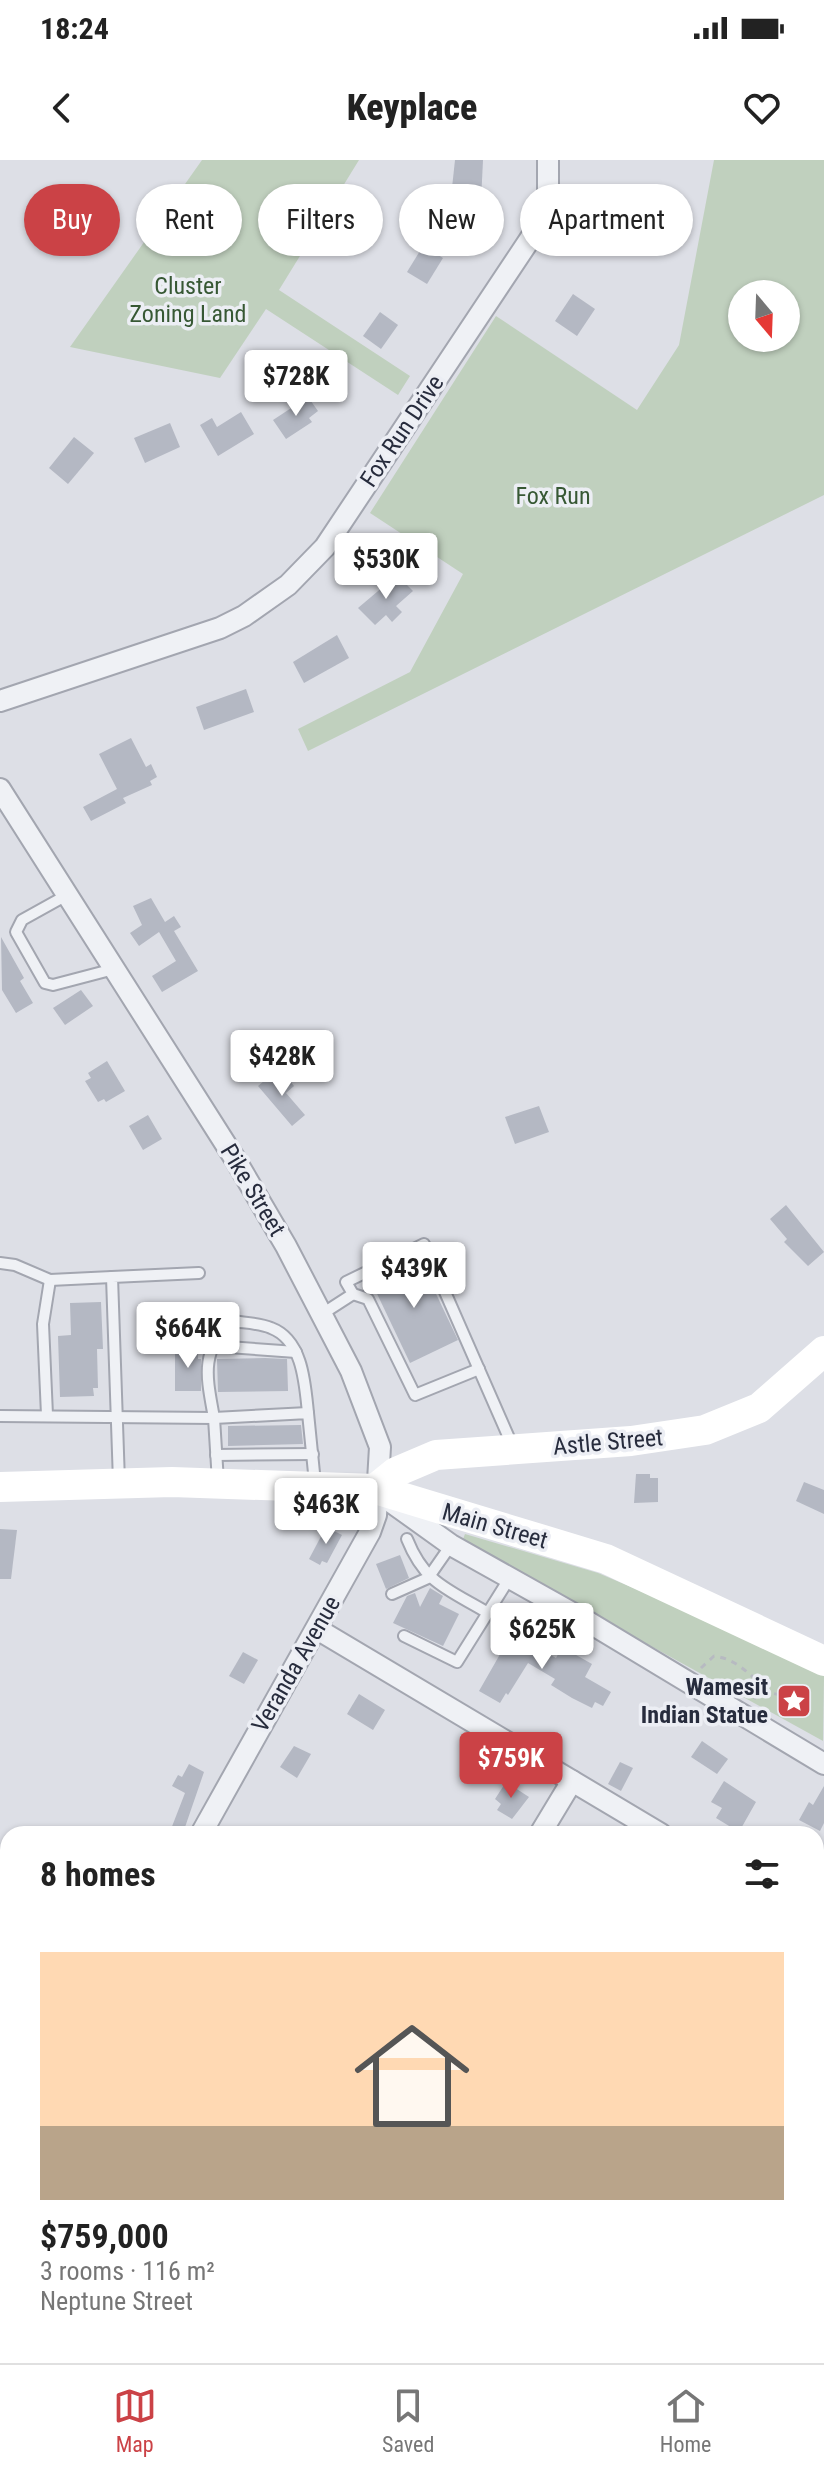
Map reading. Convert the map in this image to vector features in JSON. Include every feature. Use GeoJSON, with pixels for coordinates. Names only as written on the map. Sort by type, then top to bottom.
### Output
{"type":"FeatureCollection","features":[{"type":"Feature","properties":{"kind":"main road","name":"Astle Street"},"geometry":{"type":"LineString","coordinates":[[375,1489],[396,1472],[436,1455],[655,1439],[727,1424],[769,1401],[824,1351]]}},
{"type":"Feature","properties":{"kind":"main road","name":"Main Street"},"geometry":{"type":"LineString","coordinates":[[0,1487],[120,1484],[217,1469],[315,1485],[375,1489],[606,1559],[824,1661]]}},
{"type":"Feature","properties":{"kind":"street","name":"Fox Run Drive"},"geometry":{"type":"LineString","coordinates":[[0,701],[220,628],[267,602],[308,567],[325,547],[536,230],[548,194],[548,160]]}},
{"type":"Feature","properties":{"kind":"street","name":"Pike Street"},"geometry":{"type":"LineString","coordinates":[[0,789],[235,1159],[322,1314],[375,1428],[381,1460],[375,1489]]}},
{"type":"Feature","properties":{"kind":"street"},"geometry":{"type":"LineString","coordinates":[[375,1489],[403,1513],[451,1545],[692,1683],[824,1763]]}},
{"type":"Feature","properties":{"kind":"street","name":"Veranda Avenue"},"geometry":{"type":"LineString","coordinates":[[206,1826],[370,1532],[376,1515],[375,1489]]}},
{"type":"Feature","properties":{"kind":"street"},"geometry":{"type":"LineString","coordinates":[[317,1629],[648,1826]]}},
{"type":"Feature","properties":{"kind":"street"},"geometry":{"type":"LineString","coordinates":[[545,1826],[572,1781]]}},
{"type":"Feature","properties":{"kind":"lane"},"geometry":{"type":"LineString","coordinates":[[67,895],[22,920],[16,932],[45,983],[61,984],[114,969]]}},
{"type":"Feature","properties":{"kind":"lane"},"geometry":{"type":"LineString","coordinates":[[479,1369],[415,1395],[368,1299],[353,1294],[346,1282],[424,1244],[479,1369],[514,1449]]}},
{"type":"Feature","properties":{"kind":"lane"},"geometry":{"type":"LineString","coordinates":[[0,1263],[15,1265],[50,1280],[199,1273]]}},
{"type":"Feature","properties":{"kind":"lane"},"geometry":{"type":"LineString","coordinates":[[112,1277],[120,1484]]}},
{"type":"Feature","properties":{"kind":"lane"},"geometry":{"type":"LineString","coordinates":[[47,1415],[43,1324],[50,1280]]}},
{"type":"Feature","properties":{"kind":"lane"},"geometry":{"type":"LineString","coordinates":[[322,1314],[353,1294]]}},
{"type":"Feature","properties":{"kind":"lane"},"geometry":{"type":"LineString","coordinates":[[313,1454],[217,1469],[214,1418],[206,1367],[218,1334],[232,1321],[269,1327],[282,1333],[296,1352],[304,1381],[313,1454],[315,1485]]}},
{"type":"Feature","properties":{"kind":"lane"},"geometry":{"type":"LineString","coordinates":[[214,1346],[296,1352]]}},
{"type":"Feature","properties":{"kind":"lane"},"geometry":{"type":"LineString","coordinates":[[0,1416],[214,1418],[308,1413]]}},
{"type":"Feature","properties":{"kind":"lane"},"geometry":{"type":"LineString","coordinates":[[407,1539],[416,1561],[428,1578],[488,1613]]}},
{"type":"Feature","properties":{"kind":"lane"},"geometry":{"type":"LineString","coordinates":[[392,1594],[428,1578],[451,1545]]}},
{"type":"Feature","properties":{"kind":"lane"},"geometry":{"type":"LineString","coordinates":[[404,1636],[457,1662],[509,1579]]}},
{"type":"Feature","properties":{"kind":"path"},"geometry":{"type":"LineString","coordinates":[[692,1683],[705,1663],[714,1656],[734,1661],[769,1690],[781,1695]]}},
{"type":"Feature","properties":{"kind":"path"},"geometry":{"type":"LineString","coordinates":[[746,1715],[756,1695],[752,1677]]}},
{"type":"Feature","properties":{"kind":"path"},"geometry":{"type":"LineString","coordinates":[[787,1689],[796,1690],[804,1696],[803,1709],[792,1713],[785,1709],[780,1702],[781,1695],[787,1689]]}},
{"type":"Feature","properties":{"kind":"path"},"geometry":{"type":"LineString","coordinates":[[756,1695],[769,1690]]}},
{"type":"Feature","properties":{"kind":"green space","name":"Cluster Zoning Land"},"geometry":{"type":"Polygon","coordinates":[[[202,160],[359,160],[344,184],[258,184],[258,256],[300,256],[279,290],[410,376],[398,395],[266,309],[220,378],[70,347],[136,254],[136,256],[242,256],[242,184],[185,184],[202,160]]]}},
{"type":"Feature","properties":{"kind":"green space","name":"Fox Run"},"geometry":{"type":"Polygon","coordinates":[[[714,160],[824,160],[824,495],[308,751],[298,729],[410,672],[463,574],[370,513],[496,316],[637,410],[679,345],[714,160]]]}},
{"type":"Feature","properties":{"kind":"green space"},"geometry":{"type":"Polygon","coordinates":[[[465,1534],[598,1573],[697,1615],[824,1676],[823,1741],[462,1542],[465,1534]]]}},
{"type":"Feature","properties":{"kind":"building"},"geometry":{"type":"Polygon","coordinates":[[[455,160],[483,160],[482,184],[452,184],[455,160]]]}},
{"type":"Feature","properties":{"kind":"building"},"geometry":{"type":"Polygon","coordinates":[[[417,256],[443,258],[427,284],[407,272],[417,256]]]}},
{"type":"Feature","properties":{"kind":"building"},"geometry":{"type":"Polygon","coordinates":[[[573,294],[595,309],[577,336],[555,321],[573,294]]]}},
{"type":"Feature","properties":{"kind":"building"},"geometry":{"type":"Polygon","coordinates":[[[380,312],[398,325],[381,349],[363,336],[380,312]]]}},
{"type":"Feature","properties":{"kind":"building"},"geometry":{"type":"Polygon","coordinates":[[[308,397],[318,411],[309,418],[312,422],[286,439],[273,420],[308,397]]]}},
{"type":"Feature","properties":{"kind":"building"},"geometry":{"type":"Polygon","coordinates":[[[241,412],[254,434],[218,456],[200,425],[212,418],[217,427],[241,412]]]}},
{"type":"Feature","properties":{"kind":"building"},"geometry":{"type":"Polygon","coordinates":[[[170,423],[180,447],[145,463],[134,438],[170,423]]]}},
{"type":"Feature","properties":{"kind":"building"},"geometry":{"type":"Polygon","coordinates":[[[74,437],[94,453],[68,484],[49,468],[74,437]]]}},
{"type":"Feature","properties":{"kind":"building"},"geometry":{"type":"Polygon","coordinates":[[[397,575],[413,591],[396,606],[402,612],[392,622],[386,615],[375,625],[358,608],[397,575]]]}},
{"type":"Feature","properties":{"kind":"building"},"geometry":{"type":"Polygon","coordinates":[[[337,635],[349,658],[304,683],[293,662],[337,635]]]}},
{"type":"Feature","properties":{"kind":"building"},"geometry":{"type":"Polygon","coordinates":[[[246,689],[254,712],[204,730],[196,707],[246,689]]]}},
{"type":"Feature","properties":{"kind":"building"},"geometry":{"type":"Polygon","coordinates":[[[131,738],[146,767],[151,764],[157,777],[150,781],[152,785],[123,798],[126,803],[91,821],[83,807],[117,789],[99,754],[131,738]]]}},
{"type":"Feature","properties":{"kind":"building"},"geometry":{"type":"Polygon","coordinates":[[[151,898],[165,922],[174,916],[181,927],[174,931],[198,971],[162,992],[152,976],[176,961],[159,932],[139,946],[130,933],[142,925],[133,906],[151,898]]]}},
{"type":"Feature","properties":{"kind":"building"},"geometry":{"type":"Polygon","coordinates":[[[1,937],[24,978],[20,981],[33,1003],[16,1013],[2,990],[1,937]]]}},
{"type":"Feature","properties":{"kind":"building"},"geometry":{"type":"Polygon","coordinates":[[[81,990],[93,1006],[65,1025],[53,1008],[81,990]]]}},
{"type":"Feature","properties":{"kind":"building"},"geometry":{"type":"Polygon","coordinates":[[[107,1061],[125,1091],[106,1102],[104,1099],[98,1102],[85,1081],[91,1078],[88,1073],[107,1061]]]}},
{"type":"Feature","properties":{"kind":"building"},"geometry":{"type":"Polygon","coordinates":[[[284,1073],[294,1086],[286,1093],[305,1115],[292,1126],[258,1086],[270,1076],[274,1082],[284,1073]]]}},
{"type":"Feature","properties":{"kind":"building"},"geometry":{"type":"Polygon","coordinates":[[[539,1106],[549,1132],[515,1144],[505,1117],[539,1106]]]}},
{"type":"Feature","properties":{"kind":"building"},"geometry":{"type":"Polygon","coordinates":[[[148,1115],[162,1139],[143,1150],[129,1126],[148,1115]]]}},
{"type":"Feature","properties":{"kind":"building"},"geometry":{"type":"Polygon","coordinates":[[[786,1205],[824,1252],[808,1266],[784,1242],[787,1239],[770,1219],[786,1205]]]}},
{"type":"Feature","properties":{"kind":"building"},"geometry":{"type":"Polygon","coordinates":[[[418,1256],[458,1340],[410,1363],[370,1279],[418,1256]]]}},
{"type":"Feature","properties":{"kind":"building"},"geometry":{"type":"Polygon","coordinates":[[[101,1302],[103,1349],[97,1349],[98,1388],[93,1388],[94,1396],[60,1397],[58,1336],[71,1335],[70,1303],[101,1302]]]}},
{"type":"Feature","properties":{"kind":"building"},"geometry":{"type":"Polygon","coordinates":[[[175,1349],[198,1349],[201,1391],[175,1391],[175,1349]]]}},
{"type":"Feature","properties":{"kind":"building"},"geometry":{"type":"Polygon","coordinates":[[[217,1359],[287,1359],[288,1391],[218,1392],[217,1359]]]}},
{"type":"Feature","properties":{"kind":"building"},"geometry":{"type":"Polygon","coordinates":[[[301,1425],[303,1444],[228,1446],[228,1426],[301,1425]]]}},
{"type":"Feature","properties":{"kind":"building"},"geometry":{"type":"Polygon","coordinates":[[[636,1474],[650,1474],[650,1478],[658,1478],[658,1502],[634,1503],[636,1474]]]}},
{"type":"Feature","properties":{"kind":"building"},"geometry":{"type":"Polygon","coordinates":[[[804,1482],[824,1490],[824,1514],[796,1501],[804,1482]]]}},
{"type":"Feature","properties":{"kind":"building"},"geometry":{"type":"Polygon","coordinates":[[[326,1527],[342,1535],[327,1563],[322,1561],[320,1565],[309,1559],[326,1527]]]}},
{"type":"Feature","properties":{"kind":"building"},"geometry":{"type":"Polygon","coordinates":[[[0,1529],[17,1530],[11,1579],[0,1579],[0,1529]]]}},
{"type":"Feature","properties":{"kind":"building"},"geometry":{"type":"Polygon","coordinates":[[[400,1555],[409,1578],[386,1589],[376,1564],[400,1555]]]}},
{"type":"Feature","properties":{"kind":"building"},"geometry":{"type":"Polygon","coordinates":[[[430,1588],[443,1596],[439,1604],[459,1614],[443,1646],[393,1623],[407,1596],[415,1593],[420,1607],[430,1588]]]}},
{"type":"Feature","properties":{"kind":"building"},"geometry":{"type":"Polygon","coordinates":[[[515,1628],[536,1640],[533,1645],[556,1658],[562,1647],[592,1664],[585,1677],[611,1692],[603,1706],[595,1702],[592,1708],[572,1698],[551,1685],[555,1679],[528,1663],[500,1703],[479,1691],[515,1628]]]}},
{"type":"Feature","properties":{"kind":"building"},"geometry":{"type":"Polygon","coordinates":[[[243,1652],[258,1660],[244,1684],[229,1676],[243,1652]]]}},
{"type":"Feature","properties":{"kind":"building"},"geometry":{"type":"Polygon","coordinates":[[[359,1694],[385,1710],[373,1730],[347,1714],[359,1694]]]}},
{"type":"Feature","properties":{"kind":"building"},"geometry":{"type":"Polygon","coordinates":[[[702,1741],[728,1759],[717,1774],[691,1757],[702,1741]]]}},
{"type":"Feature","properties":{"kind":"building"},"geometry":{"type":"Polygon","coordinates":[[[294,1746],[311,1754],[297,1778],[280,1767],[294,1746]]]}},
{"type":"Feature","properties":{"kind":"building"},"geometry":{"type":"Polygon","coordinates":[[[620,1762],[633,1768],[621,1791],[608,1784],[620,1762]]]}},
{"type":"Feature","properties":{"kind":"building"},"geometry":{"type":"Polygon","coordinates":[[[189,1764],[204,1772],[185,1826],[172,1826],[185,1793],[172,1786],[178,1775],[182,1777],[189,1764]]]}},
{"type":"Feature","properties":{"kind":"building"},"geometry":{"type":"Polygon","coordinates":[[[724,1781],[756,1802],[742,1826],[729,1826],[716,1818],[722,1808],[711,1802],[724,1781]]]}},
{"type":"Feature","properties":{"kind":"building"},"geometry":{"type":"Polygon","coordinates":[[[506,1782],[529,1797],[512,1819],[497,1810],[501,1804],[495,1799],[506,1782]]]}},
{"type":"Feature","properties":{"kind":"building"},"geometry":{"type":"Polygon","coordinates":[[[824,1786],[822,1826],[810,1826],[799,1820],[809,1802],[813,1805],[824,1786]]]}},
{"type":"Feature","properties":{"kind":"place","name":"Wamesit Indian Statue"},"geometry":{"type":"Point","coordinates":[794,1701]}}]}
